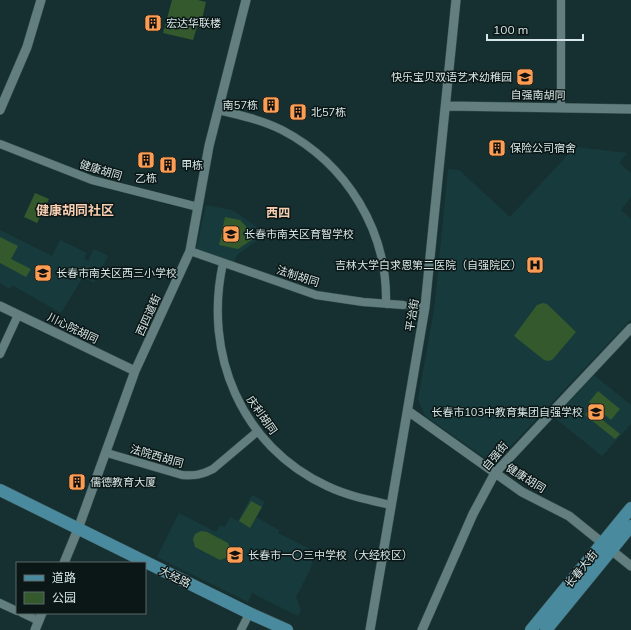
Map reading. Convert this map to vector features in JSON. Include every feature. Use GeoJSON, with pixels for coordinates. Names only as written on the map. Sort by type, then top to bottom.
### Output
{"type":"FeatureCollection","features":[{"type":"Feature","properties":{"kind":"main road","name":"大经路"},"geometry":{"type":"LineString","coordinates":[[0,490],[130,562]]}},
{"type":"Feature","properties":{"kind":"main road","name":"大经路"},"geometry":{"type":"LineString","coordinates":[[0,498],[141,562]]}},
{"type":"Feature","properties":{"kind":"main road","name":"长春大街"},"geometry":{"type":"LineString","coordinates":[[546,630],[607,547],[631,508]]}},
{"type":"Feature","properties":{"kind":"main road","name":"长春大街"},"geometry":{"type":"LineString","coordinates":[[531,630],[607,547],[631,526]]}},
{"type":"Feature","properties":{"kind":"main road","name":"大经路"},"geometry":{"type":"LineString","coordinates":[[146,564],[287,630]]}},
{"type":"Feature","properties":{"kind":"main road","name":"大经路"},"geometry":{"type":"LineString","coordinates":[[146,571],[243,625],[269,630]]}},
{"type":"Feature","properties":{"kind":"street"},"geometry":{"type":"LineString","coordinates":[[0,110],[27,47],[41,0]]}},
{"type":"Feature","properties":{"kind":"street","name":"西四道街"},"geometry":{"type":"LineString","coordinates":[[64,562],[77,532],[136,371],[190,252],[218,110],[246,0]]}},
{"type":"Feature","properties":{"kind":"street","name":"平治街"},"geometry":{"type":"LineString","coordinates":[[370,630],[408,411],[446,106],[456,0]]}},
{"type":"Feature","properties":{"kind":"street"},"geometry":{"type":"LineString","coordinates":[[561,0],[561,108]]}},
{"type":"Feature","properties":{"kind":"street","name":"自强南胡同"},"geometry":{"type":"LineString","coordinates":[[446,106],[631,109]]}},
{"type":"Feature","properties":{"kind":"street"},"geometry":{"type":"LineString","coordinates":[[218,110],[255,119],[287,133],[316,152],[340,175],[359,202],[376,237],[385,275],[386,304]]}},
{"type":"Feature","properties":{"kind":"street","name":"健康胡同"},"geometry":{"type":"LineString","coordinates":[[0,144],[92,180],[198,207]]}},
{"type":"Feature","properties":{"kind":"street","name":"法制胡同"},"geometry":{"type":"LineString","coordinates":[[190,252],[316,294],[403,305]]}},
{"type":"Feature","properties":{"kind":"street","name":"庆利胡同"},"geometry":{"type":"LineString","coordinates":[[223,263],[217,305],[220,347],[232,387],[245,412],[258,431],[281,455],[314,479],[352,496],[391,505]]}},
{"type":"Feature","properties":{"kind":"street","name":"川心院胡同"},"geometry":{"type":"LineString","coordinates":[[0,306],[136,371]]}},
{"type":"Feature","properties":{"kind":"street"},"geometry":{"type":"LineString","coordinates":[[0,354],[18,315]]}},
{"type":"Feature","properties":{"kind":"street","name":"自强街"},"geometry":{"type":"LineString","coordinates":[[422,630],[473,514],[495,473],[630,331]]}},
{"type":"Feature","properties":{"kind":"street","name":"健康胡同"},"geometry":{"type":"LineString","coordinates":[[408,411],[522,492],[569,516],[631,566]]}},
{"type":"Feature","properties":{"kind":"street","name":"法院西胡同"},"geometry":{"type":"LineString","coordinates":[[106,453],[182,475],[192,476],[205,473],[212,469],[258,431]]}},
{"type":"Feature","properties":{"kind":"street"},"geometry":{"type":"LineString","coordinates":[[0,603],[16,611]]}},
{"type":"Feature","properties":{"kind":"street"},"geometry":{"type":"LineString","coordinates":[[27,614],[41,617],[35,630]]}},
{"type":"Feature","properties":{"kind":"shaded area","name":"吉林大学白求恩第二医院（自强院区）"},"geometry":{"type":"Polygon","coordinates":[[[575,147],[627,153],[619,163],[631,173],[631,197],[621,210],[631,219],[631,319],[506,451],[494,458],[484,457],[425,416],[418,399],[434,310],[448,169],[459,170],[510,217],[575,147]]]}},
{"type":"Feature","properties":{"kind":"shaded area","name":"长春市南关区育智学校"},"geometry":{"type":"Polygon","coordinates":[[[206,205],[231,210],[240,215],[263,232],[262,237],[237,255],[234,263],[196,250],[206,205]]]}},
{"type":"Feature","properties":{"kind":"shaded area","name":"长春市南关区西三小学校"},"geometry":{"type":"Polygon","coordinates":[[[0,230],[52,256],[60,240],[87,253],[84,258],[88,261],[94,249],[108,256],[94,283],[83,277],[61,313],[12,285],[10,289],[0,283],[0,230]]]}},
{"type":"Feature","properties":{"kind":"shaded area","name":"长春市103中教育集团自强学校"},"geometry":{"type":"Polygon","coordinates":[[[594,375],[631,405],[631,424],[602,456],[555,418],[594,375]]]}},
{"type":"Feature","properties":{"kind":"shaded area","name":"长春市一〇三中学校（大经校区）"},"geometry":{"type":"Polygon","coordinates":[[[252,495],[265,502],[256,517],[279,530],[278,533],[314,551],[311,567],[296,597],[301,611],[298,616],[252,593],[248,602],[157,557],[179,513],[216,532],[220,525],[225,527],[230,517],[238,521],[252,495]]]}},
{"type":"Feature","properties":{"kind":"green space"},"geometry":{"type":"Polygon","coordinates":[[[172,0],[198,0],[206,2],[200,28],[197,27],[193,40],[163,33],[172,0]]]}},
{"type":"Feature","properties":{"kind":"green space"},"geometry":{"type":"Polygon","coordinates":[[[35,193],[49,199],[37,223],[24,217],[35,193]]]}},
{"type":"Feature","properties":{"kind":"green space"},"geometry":{"type":"Polygon","coordinates":[[[225,217],[240,220],[256,237],[238,249],[219,245],[225,217]]]}},
{"type":"Feature","properties":{"kind":"green space"},"geometry":{"type":"Polygon","coordinates":[[[0,237],[18,246],[11,259],[31,269],[26,277],[0,263],[0,237]]]}},
{"type":"Feature","properties":{"kind":"green space"},"geometry":{"type":"Polygon","coordinates":[[[543,303],[547,304],[576,332],[553,359],[549,361],[544,360],[514,336],[537,305],[543,303]]]}},
{"type":"Feature","properties":{"kind":"green space"},"geometry":{"type":"Polygon","coordinates":[[[598,391],[620,409],[611,420],[589,402],[598,391]]]}},
{"type":"Feature","properties":{"kind":"green space"},"geometry":{"type":"Polygon","coordinates":[[[589,409],[620,434],[615,439],[585,415],[589,409]]]}},
{"type":"Feature","properties":{"kind":"green space"},"geometry":{"type":"Polygon","coordinates":[[[251,501],[262,507],[250,528],[239,521],[251,501]]]}},
{"type":"Feature","properties":{"kind":"green space"},"geometry":{"type":"Polygon","coordinates":[[[201,531],[207,532],[228,543],[231,552],[228,557],[220,560],[195,547],[193,539],[195,534],[201,531]]]}},
{"type":"Feature","properties":{"kind":"tunnel"},"geometry":{"type":"LineString","coordinates":[[403,305],[416,307]]}},
{"type":"Feature","properties":{"kind":"place","name":"宏达华联楼"},"geometry":{"type":"Point","coordinates":[153,23]}},
{"type":"Feature","properties":{"kind":"place","name":"快乐宝贝双语艺术幼稚园"},"geometry":{"type":"Point","coordinates":[525,77]}},
{"type":"Feature","properties":{"kind":"place","name":"南57栋"},"geometry":{"type":"Point","coordinates":[271,105]}},
{"type":"Feature","properties":{"kind":"place","name":"北57栋"},"geometry":{"type":"Point","coordinates":[298,112]}},
{"type":"Feature","properties":{"kind":"place","name":"保险公司宿舍"},"geometry":{"type":"Point","coordinates":[497,148]}},
{"type":"Feature","properties":{"kind":"place","name":"乙栋"},"geometry":{"type":"Point","coordinates":[146,160]}},
{"type":"Feature","properties":{"kind":"place","name":"甲栋"},"geometry":{"type":"Point","coordinates":[168,165]}},
{"type":"Feature","properties":{"kind":"place","name":"长春市南关区育智学校"},"geometry":{"type":"Point","coordinates":[231,234]}},
{"type":"Feature","properties":{"kind":"place","name":"吉林大学白求恩第二医院（自强院区）"},"geometry":{"type":"Point","coordinates":[535,265]}},
{"type":"Feature","properties":{"kind":"place","name":"长春市南关区西三小学校"},"geometry":{"type":"Point","coordinates":[43,273]}},
{"type":"Feature","properties":{"kind":"place","name":"长春市103中教育集团自强学校"},"geometry":{"type":"Point","coordinates":[596,412]}},
{"type":"Feature","properties":{"kind":"place","name":"儒德教育大厦"},"geometry":{"type":"Point","coordinates":[77,482]}},
{"type":"Feature","properties":{"kind":"place","name":"长春市一〇三中学校（大经校区）"},"geometry":{"type":"Point","coordinates":[235,555]}},
{"type":"Feature","properties":{"kind":"district","name":"健康胡同社区"},"geometry":{"type":"Point","coordinates":[75,210]}},
{"type":"Feature","properties":{"kind":"district","name":"西四"},"geometry":{"type":"Point","coordinates":[278,213]}}]}
